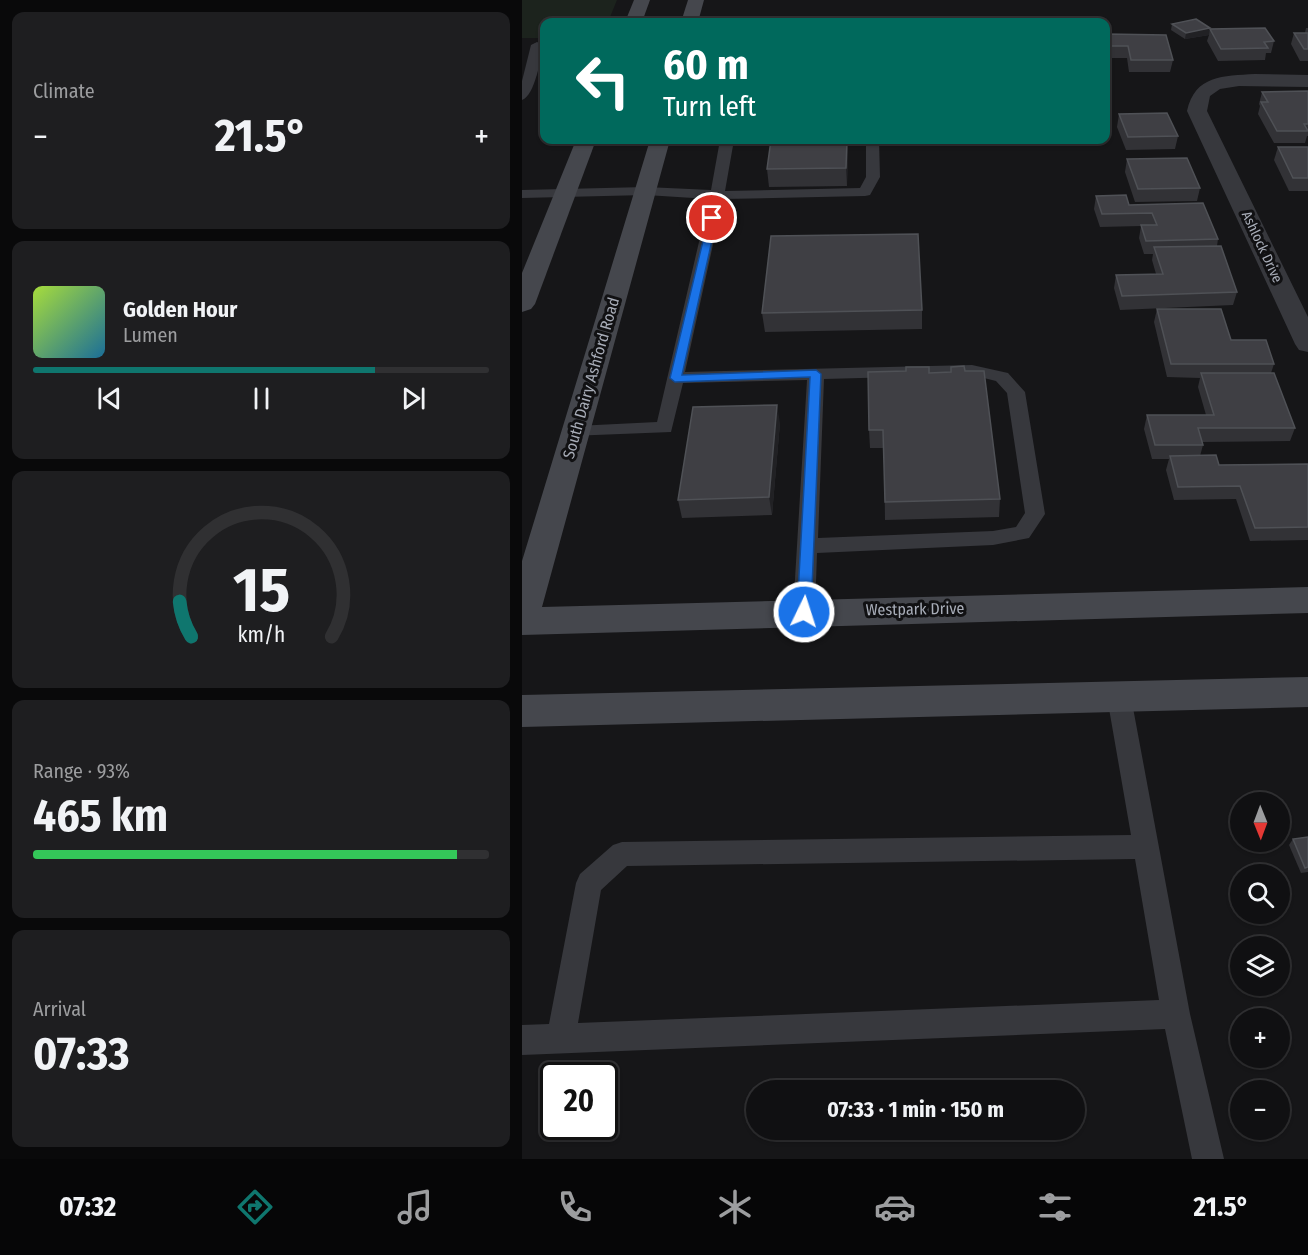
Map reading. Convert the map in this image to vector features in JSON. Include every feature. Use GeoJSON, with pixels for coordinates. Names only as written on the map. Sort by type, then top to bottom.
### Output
{"type":"FeatureCollection","features":[{"type":"Feature","properties":{"kind":"main road"},"geometry":{"type":"LineString","coordinates":[[635,18],[642,0]]}},
{"type":"Feature","properties":{"kind":"main road"},"geometry":{"type":"LineString","coordinates":[[522,304],[563,193],[584,144]]}},
{"type":"Feature","properties":{"kind":"main road","name":"South Dairy Ashford Road"},"geometry":{"type":"LineString","coordinates":[[522,619],[659,144]]}},
{"type":"Feature","properties":{"kind":"main road","name":"Westpark Drive"},"geometry":{"type":"LineString","coordinates":[[522,619],[1308,600]]}},
{"type":"Feature","properties":{"kind":"main road"},"geometry":{"type":"LineString","coordinates":[[522,711],[1308,692]]}},
{"type":"Feature","properties":{"kind":"street","name":"Ashlock Drive"},"geometry":{"type":"LineString","coordinates":[[1308,81],[1222,83],[1207,89],[1199,97],[1197,111],[1308,344]]}},
{"type":"Feature","properties":{"kind":"lane"},"geometry":{"type":"LineString","coordinates":[[522,45],[540,45]]}},
{"type":"Feature","properties":{"kind":"lane"},"geometry":{"type":"LineString","coordinates":[[522,96],[528,64],[540,46]]}},
{"type":"Feature","properties":{"kind":"lane"},"geometry":{"type":"LineString","coordinates":[[576,432],[665,428],[726,144]]}},
{"type":"Feature","properties":{"kind":"lane"},"geometry":{"type":"LineString","coordinates":[[522,194],[646,191],[717,195],[849,195],[865,192],[873,177],[872,144]]}},
{"type":"Feature","properties":{"kind":"lane"},"geometry":{"type":"LineString","coordinates":[[675,378],[972,370],[1002,377],[1016,392],[1035,514],[1022,533],[993,538],[808,546]]}},
{"type":"Feature","properties":{"kind":"lane"},"geometry":{"type":"LineString","coordinates":[[804,612],[816,374]]}},
{"type":"Feature","properties":{"kind":"lane"},"geometry":{"type":"LineString","coordinates":[[1119,697],[1176,1014],[1208,1159]]}},
{"type":"Feature","properties":{"kind":"lane"},"geometry":{"type":"LineString","coordinates":[[561,1037],[590,884],[622,854],[1145,847]]}},
{"type":"Feature","properties":{"kind":"lane"},"geometry":{"type":"LineString","coordinates":[[522,1040],[1176,1014]]}},
{"type":"Feature","properties":{"kind":"shaded area"},"geometry":{"type":"Polygon","coordinates":[[[522,0],[617,0],[610,18],[540,18],[540,38],[522,38],[522,0]]]}},
{"type":"Feature","properties":{"kind":"building"},"geometry":{"type":"Polygon","coordinates":[[[1196,19],[1210,28],[1186,33],[1172,24],[1196,19]]]}},
{"type":"Feature","properties":{"kind":"building"},"geometry":{"type":"Polygon","coordinates":[[[1265,28],[1274,41],[1264,42],[1268,48],[1221,49],[1210,29],[1265,28]]]}},
{"type":"Feature","properties":{"kind":"building"},"geometry":{"type":"Polygon","coordinates":[[[1294,33],[1308,33],[1308,49],[1304,49],[1294,33]]]}},
{"type":"Feature","properties":{"kind":"building"},"geometry":{"type":"Polygon","coordinates":[[[1110,34],[1166,35],[1173,60],[1131,60],[1128,46],[1110,46],[1110,34]]]}},
{"type":"Feature","properties":{"kind":"building"},"geometry":{"type":"Polygon","coordinates":[[[1308,91],[1308,124],[1304,124],[1308,131],[1277,131],[1261,102],[1268,102],[1262,92],[1308,91]]]}},
{"type":"Feature","properties":{"kind":"building"},"geometry":{"type":"Polygon","coordinates":[[[1167,113],[1178,136],[1128,137],[1119,114],[1167,113]]]}},
{"type":"Feature","properties":{"kind":"building"},"geometry":{"type":"Polygon","coordinates":[[[770,144],[847,144],[846,168],[767,169],[770,144]]]}},
{"type":"Feature","properties":{"kind":"building"},"geometry":{"type":"Polygon","coordinates":[[[1278,147],[1308,147],[1308,178],[1293,178],[1278,147]]]}},
{"type":"Feature","properties":{"kind":"building"},"geometry":{"type":"Polygon","coordinates":[[[1187,158],[1200,188],[1138,189],[1127,159],[1187,158]]]}},
{"type":"Feature","properties":{"kind":"building"},"geometry":{"type":"Polygon","coordinates":[[[1126,195],[1129,205],[1203,203],[1218,239],[1146,241],[1141,225],[1157,225],[1152,213],[1102,214],[1096,196],[1126,195]]]}},
{"type":"Feature","properties":{"kind":"building"},"geometry":{"type":"Polygon","coordinates":[[[918,234],[922,310],[762,313],[771,236],[918,234]]]}},
{"type":"Feature","properties":{"kind":"building"},"geometry":{"type":"Polygon","coordinates":[[[1221,246],[1237,292],[1122,296],[1116,275],[1163,274],[1154,247],[1221,246]]]}},
{"type":"Feature","properties":{"kind":"building"},"geometry":{"type":"Polygon","coordinates":[[[1157,309],[1221,309],[1231,340],[1266,340],[1274,364],[1171,364],[1157,309]]]}},
{"type":"Feature","properties":{"kind":"building"},"geometry":{"type":"Polygon","coordinates":[[[964,366],[965,371],[984,371],[1000,499],[885,502],[883,430],[869,430],[868,372],[906,371],[906,367],[929,367],[929,373],[951,372],[951,367],[964,366]]]}},
{"type":"Feature","properties":{"kind":"building"},"geometry":{"type":"Polygon","coordinates":[[[1201,373],[1274,373],[1295,428],[1198,428],[1203,445],[1155,445],[1147,415],[1214,415],[1201,373]]]}},
{"type":"Feature","properties":{"kind":"building"},"geometry":{"type":"Polygon","coordinates":[[[777,405],[769,497],[678,500],[693,407],[777,405]]]}},
{"type":"Feature","properties":{"kind":"building"},"geometry":{"type":"Polygon","coordinates":[[[1216,455],[1219,465],[1308,464],[1308,527],[1255,528],[1240,486],[1178,487],[1170,456],[1216,455]]]}},
{"type":"Feature","properties":{"kind":"building"},"geometry":{"type":"Polygon","coordinates":[[[1308,837],[1308,867],[1305,868],[1293,839],[1308,837]]]}},
{"type":"Feature","properties":{"kind":"route"},"geometry":{"type":"LineString","coordinates":[[712,218],[675,378],[816,374],[804,612]]}}]}
